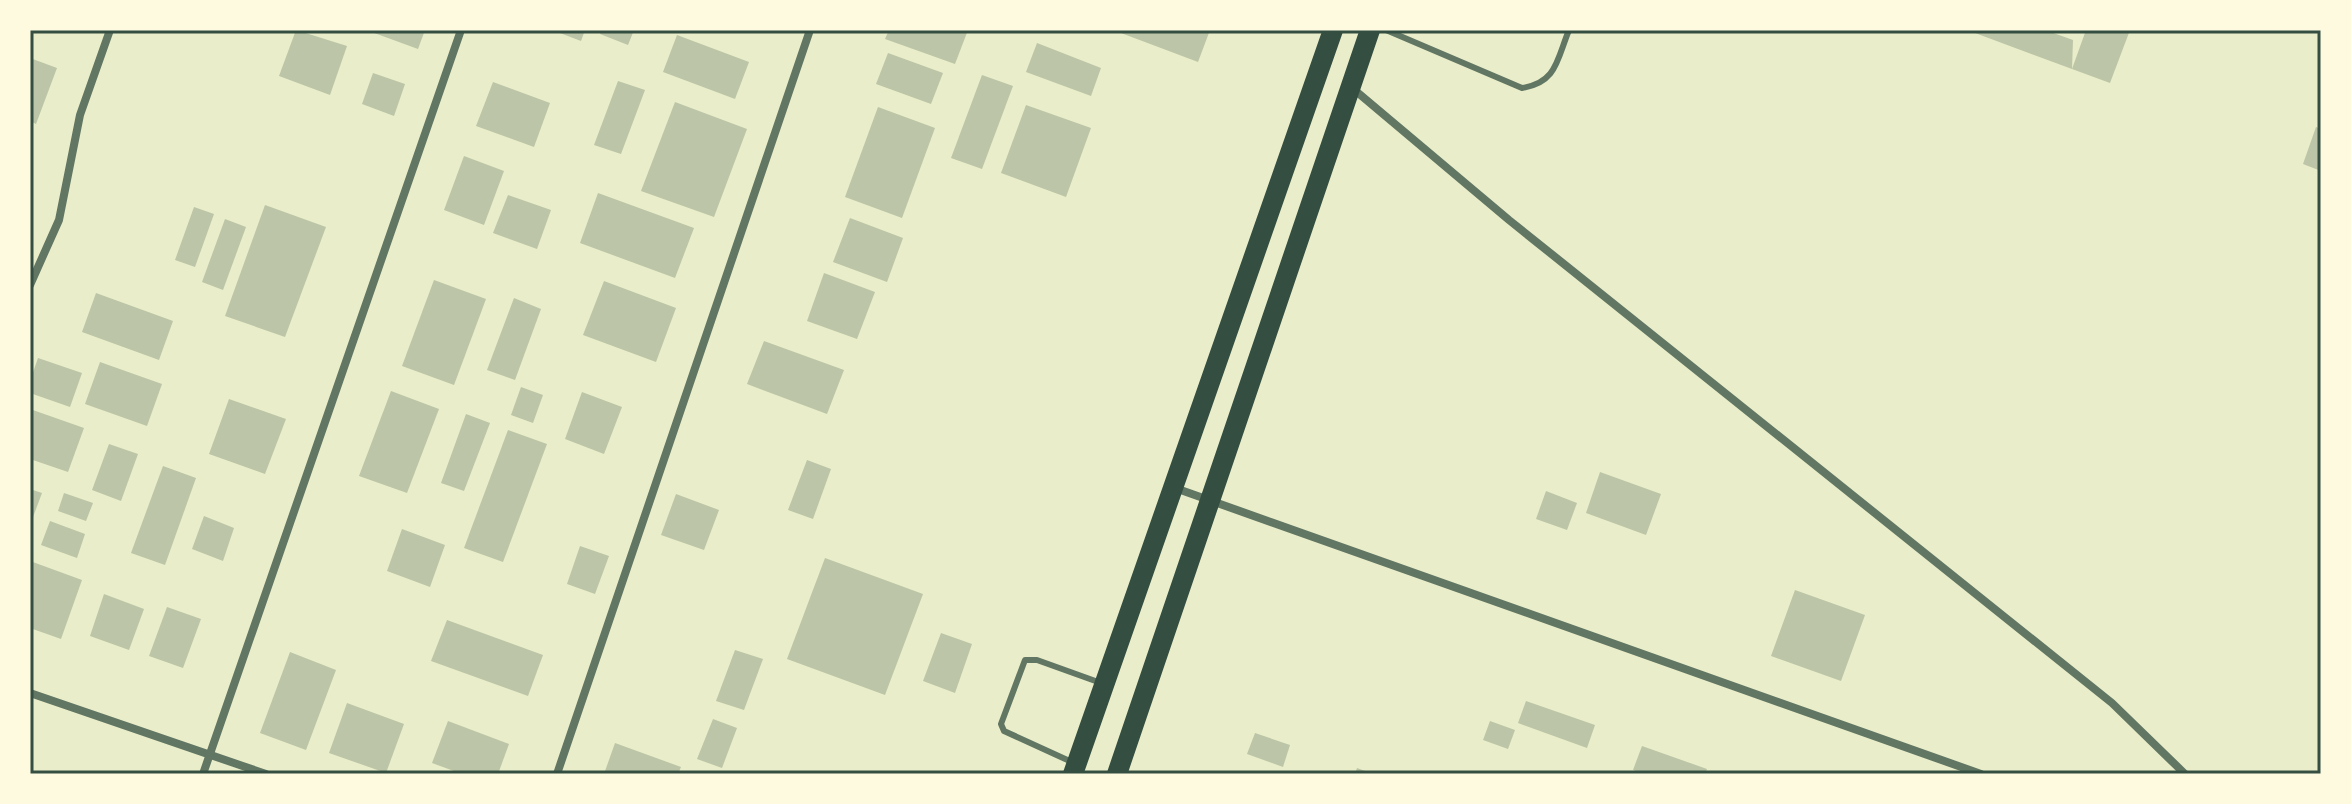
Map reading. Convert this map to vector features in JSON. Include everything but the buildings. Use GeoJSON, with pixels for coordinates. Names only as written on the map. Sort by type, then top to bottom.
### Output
{"type":"FeatureCollection","features":[{"type":"Feature","properties":{"kind":"main road"},"geometry":{"type":"LineString","coordinates":[[1117,774],[1370,30]]}},
{"type":"Feature","properties":{"kind":"main road"},"geometry":{"type":"LineString","coordinates":[[1074,769],[1329,34]]}},
{"type":"Feature","properties":{"kind":"street"},"geometry":{"type":"LineString","coordinates":[[30,285],[59,220],[80,115],[110,30]]}},
{"type":"Feature","properties":{"kind":"street"},"geometry":{"type":"LineString","coordinates":[[203,774],[461,30]]}},
{"type":"Feature","properties":{"kind":"street"},"geometry":{"type":"LineString","coordinates":[[557,774],[810,30]]}},
{"type":"Feature","properties":{"kind":"street"},"geometry":{"type":"LineString","coordinates":[[1351,87],[1509,220],[2112,703],[2185,774]]}},
{"type":"Feature","properties":{"kind":"street"},"geometry":{"type":"LineString","coordinates":[[1172,487],[1981,774]]}},
{"type":"Feature","properties":{"kind":"street"},"geometry":{"type":"LineString","coordinates":[[30,693],[266,774]]}},
{"type":"Feature","properties":{"kind":"lane"},"geometry":{"type":"LineString","coordinates":[[1386,30],[1522,88],[1539,86],[1550,75],[1569,30]]}},
{"type":"Feature","properties":{"kind":"lane"},"geometry":{"type":"LineString","coordinates":[[1074,769],[1004,731],[1001,724],[1025,660],[1037,660],[1104,684]]}}]}
